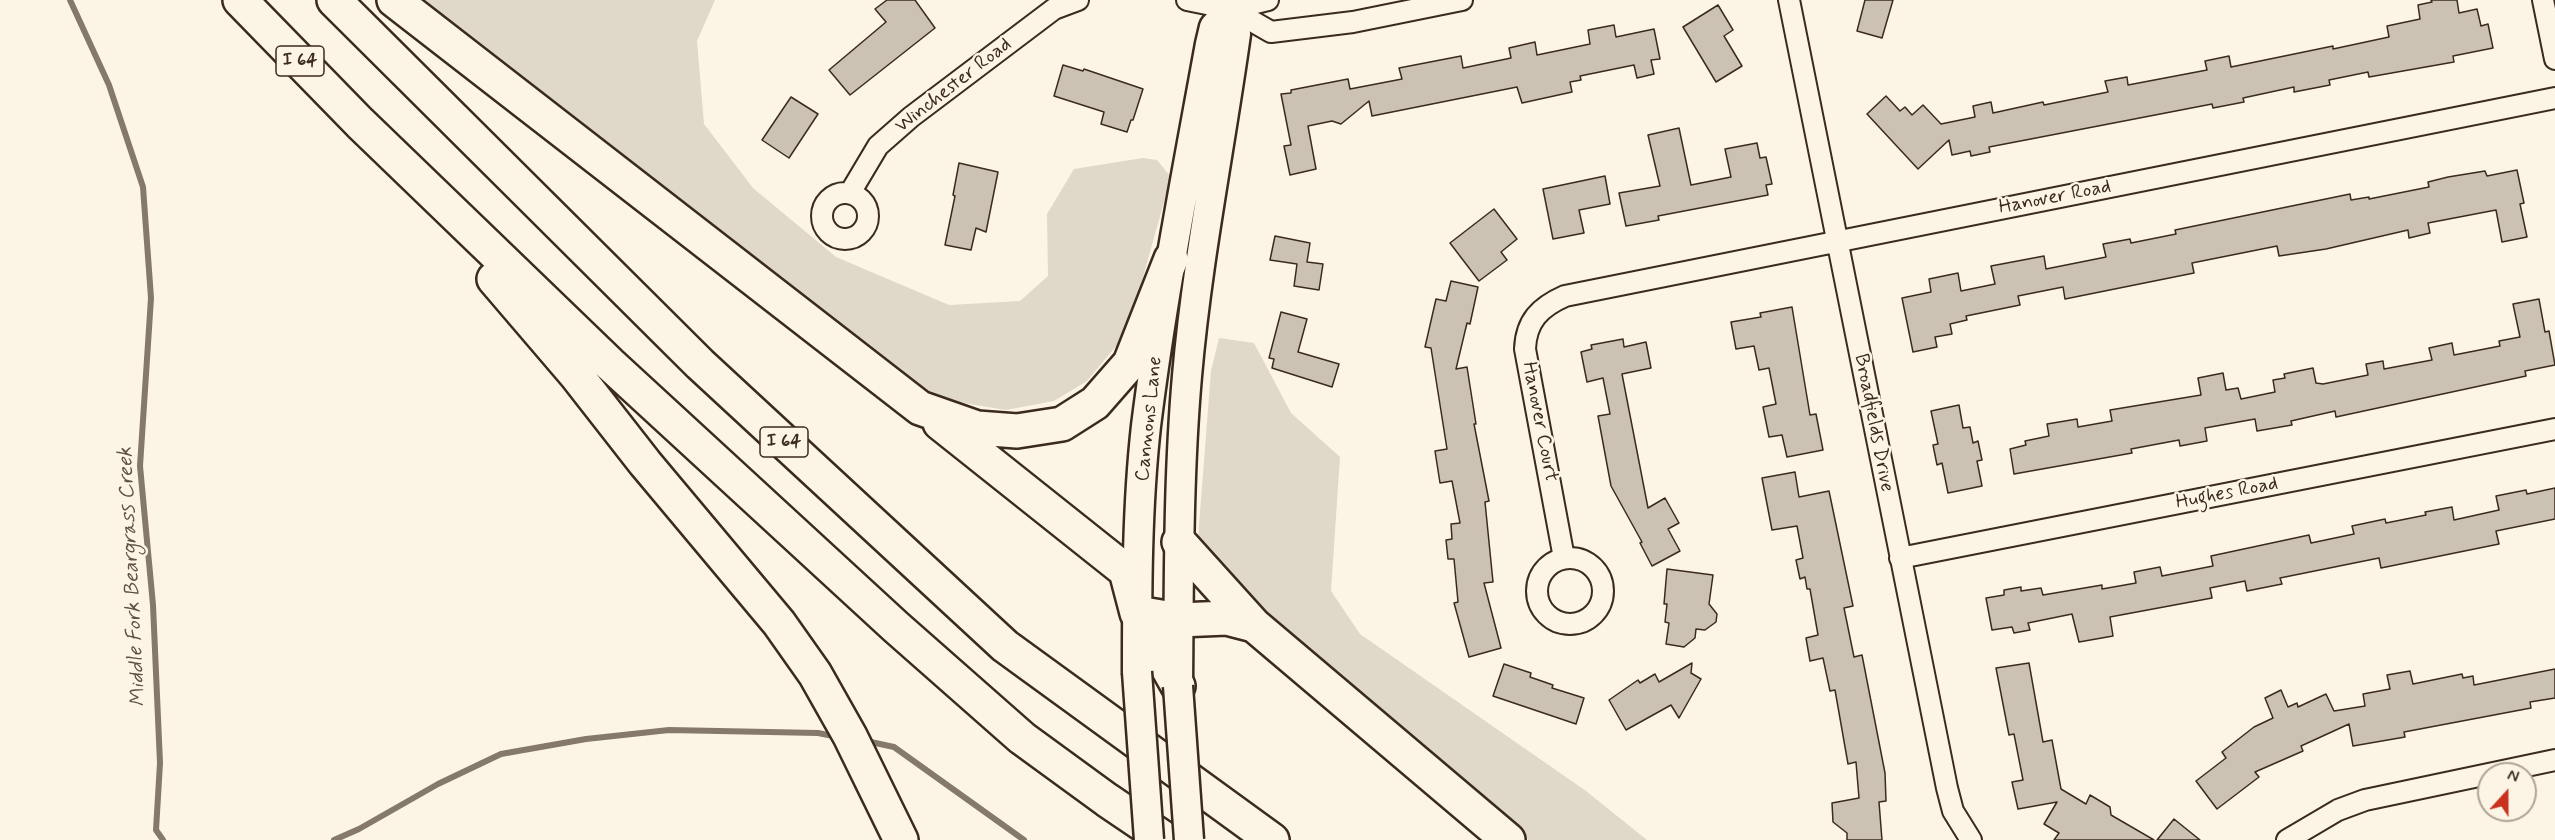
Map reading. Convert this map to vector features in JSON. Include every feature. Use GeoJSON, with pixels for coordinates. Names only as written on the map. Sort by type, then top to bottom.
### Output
{"type":"FeatureCollection","features":[{"type":"Feature","properties":{"kind":"highway","name":"I 64"},"geometry":{"type":"LineString","coordinates":[[240,0],[360,123],[610,364],[896,627],[1022,738],[1166,840]]}},
{"type":"Feature","properties":{"kind":"highway","name":"I 64"},"geometry":{"type":"LineString","coordinates":[[334,0],[700,364],[1005,646],[1272,840]]}},
{"type":"Feature","properties":{"kind":"highway"},"geometry":{"type":"LineString","coordinates":[[394,0],[1046,505],[1126,570],[1137,613],[1178,686]]}},
{"type":"Feature","properties":{"kind":"highway"},"geometry":{"type":"LineString","coordinates":[[360,123],[577,376],[645,463],[779,623],[815,674],[895,828]]}},
{"type":"Feature","properties":{"kind":"highway"},"geometry":{"type":"LineString","coordinates":[[920,408],[977,428],[1017,431],[1062,424],[1095,403],[1130,363],[1181,256]]}},
{"type":"Feature","properties":{"kind":"highway"},"geometry":{"type":"LineString","coordinates":[[1179,542],[1254,626],[1508,840]]}},
{"type":"Feature","properties":{"kind":"highway"},"geometry":{"type":"LineString","coordinates":[[1137,613],[1179,620],[1227,618],[1254,626]]}},
{"type":"Feature","properties":{"kind":"main road","name":"Cannons Lane"},"geometry":{"type":"LineString","coordinates":[[1149,840],[1137,672],[1137,613],[1146,428],[1181,256],[1214,27],[1232,4]]}},
{"type":"Feature","properties":{"kind":"main road","name":"Cannons Lane"},"geometry":{"type":"LineString","coordinates":[[1181,256],[1187,377],[1179,542],[1178,686],[1189,840]]}},
{"type":"Feature","properties":{"kind":"street","name":"Winchester Road"},"geometry":{"type":"LineString","coordinates":[[850,193],[878,146],[911,117],[1054,9],[1078,0]]}},
{"type":"Feature","properties":{"kind":"street"},"geometry":{"type":"LineString","coordinates":[[1187,0],[1232,4],[1268,0]]}},
{"type":"Feature","properties":{"kind":"street"},"geometry":{"type":"LineString","coordinates":[[1232,4],[1271,32],[1353,22],[1423,4],[1462,0]]}},
{"type":"Feature","properties":{"kind":"street","name":"Broadfields Drive"},"geometry":{"type":"LineString","coordinates":[[1789,0],[1947,788],[1953,811],[1971,840]]}},
{"type":"Feature","properties":{"kind":"street"},"geometry":{"type":"LineString","coordinates":[[2543,0],[2555,59]]}},
{"type":"Feature","properties":{"kind":"street","name":"Hanover Road"},"geometry":{"type":"LineString","coordinates":[[1557,300],[1621,284],[2555,98]]}},
{"type":"Feature","properties":{"kind":"street","name":"Hanover Court"},"geometry":{"type":"LineString","coordinates":[[1557,300],[1536,314],[1529,324],[1525,336],[1525,349],[1564,558]]}},
{"type":"Feature","properties":{"kind":"street","name":"Hughes Road"},"geometry":{"type":"LineString","coordinates":[[1900,558],[2555,429]]}},
{"type":"Feature","properties":{"kind":"street"},"geometry":{"type":"LineString","coordinates":[[2288,840],[2338,810],[2365,800],[2555,760]]}},
{"type":"Feature","properties":{"kind":"shaded area"},"geometry":{"type":"Polygon","coordinates":[[[415,0],[715,0],[697,41],[704,124],[753,188],[836,257],[949,305],[1020,301],[1048,276],[1047,214],[1074,169],[1143,158],[1157,160],[1171,177],[1136,302],[1117,345],[1087,381],[1054,401],[1006,410],[957,402],[917,386],[415,0]]]}},
{"type":"Feature","properties":{"kind":"shaded area"},"geometry":{"type":"Polygon","coordinates":[[[1219,338],[1254,343],[1291,413],[1340,457],[1331,591],[1360,634],[1586,791],[1647,840],[1529,840],[1377,712],[1230,582],[1198,538],[1211,371],[1219,338]]]}},
{"type":"Feature","properties":{"kind":"building"},"geometry":{"type":"Polygon","coordinates":[[[887,0],[915,0],[935,28],[850,95],[829,70],[886,22],[875,9],[887,0]]]}},
{"type":"Feature","properties":{"kind":"building"},"geometry":{"type":"Polygon","coordinates":[[[1865,0],[1893,0],[1882,38],[1857,31],[1865,0]]]}},
{"type":"Feature","properties":{"kind":"building"},"geometry":{"type":"Polygon","coordinates":[[[2431,0],[2457,0],[2459,13],[2477,9],[2481,26],[2488,24],[2493,48],[2453,56],[2454,62],[2369,77],[2368,72],[2329,80],[2330,85],[2294,92],[2294,87],[2243,98],[2244,102],[2213,108],[2212,104],[1989,147],[1990,152],[1971,156],[1970,151],[1952,155],[1949,140],[1918,169],[1867,114],[1886,96],[1900,111],[1905,107],[1912,115],[1923,105],[1941,124],[1975,117],[1973,106],[1991,102],[1993,113],[2043,102],[2044,105],[2108,92],[2105,81],[2127,77],[2128,85],[2207,70],[2205,61],[2229,56],[2231,67],[2333,46],[2333,49],[2389,37],[2387,26],[2420,19],[2418,5],[2432,2],[2431,0]]]}},
{"type":"Feature","properties":{"kind":"building"},"geometry":{"type":"Polygon","coordinates":[[[1718,5],[1733,30],[1724,36],[1742,66],[1716,82],[1683,27],[1718,5]]]}},
{"type":"Feature","properties":{"kind":"building"},"geometry":{"type":"Polygon","coordinates":[[[1614,25],[1616,37],[1654,29],[1660,59],[1651,60],[1654,74],[1637,78],[1634,65],[1580,76],[1581,80],[1570,82],[1572,92],[1522,103],[1517,87],[1372,116],[1369,101],[1341,124],[1332,121],[1308,126],[1316,169],[1290,175],[1284,146],[1291,145],[1281,94],[1348,79],[1350,89],[1402,79],[1399,68],[1461,56],[1463,68],[1511,58],[1509,48],[1535,42],[1537,55],[1590,44],[1588,30],[1614,25]]]}},
{"type":"Feature","properties":{"kind":"building"},"geometry":{"type":"Polygon","coordinates":[[[1063,65],[1083,71],[1084,69],[1143,89],[1127,132],[1101,124],[1104,112],[1054,96],[1063,65]]]}},
{"type":"Feature","properties":{"kind":"building"},"geometry":{"type":"Polygon","coordinates":[[[791,97],[818,114],[789,158],[762,140],[791,97]]]}},
{"type":"Feature","properties":{"kind":"building"},"geometry":{"type":"Polygon","coordinates":[[[1679,128],[1691,185],[1731,177],[1725,149],[1757,143],[1760,158],[1766,157],[1772,184],[1766,185],[1768,195],[1658,216],[1659,220],[1626,226],[1619,193],[1660,186],[1648,135],[1679,128]]]}},
{"type":"Feature","properties":{"kind":"building"},"geometry":{"type":"Polygon","coordinates":[[[959,163],[998,172],[986,232],[976,228],[971,250],[945,245],[959,163]]]}},
{"type":"Feature","properties":{"kind":"building"},"geometry":{"type":"Polygon","coordinates":[[[2517,170],[2524,203],[2520,204],[2527,237],[2502,242],[2496,210],[2428,223],[2430,233],[2409,238],[2408,230],[2326,249],[2279,256],[2277,246],[2192,263],[2194,273],[2065,299],[2063,287],[2018,296],[2020,305],[1966,316],[1967,320],[1950,324],[1952,334],[1935,337],[1937,347],[1913,352],[1902,298],[1931,292],[1929,279],[1958,273],[1961,291],[1995,284],[1991,266],[2044,256],[2046,269],[2106,257],[2103,244],[2130,239],[2131,243],[2176,234],[2175,230],[2350,194],[2351,200],[2369,197],[2369,199],[2429,187],[2428,182],[2448,177],[2485,171],[2487,176],[2517,170]]]}},
{"type":"Feature","properties":{"kind":"building"},"geometry":{"type":"Polygon","coordinates":[[[1605,176],[1610,204],[1579,210],[1584,233],[1553,239],[1543,189],[1605,176]]]}},
{"type":"Feature","properties":{"kind":"building"},"geometry":{"type":"Polygon","coordinates":[[[1494,209],[1517,239],[1501,252],[1507,260],[1479,281],[1450,243],[1494,209]]]}},
{"type":"Feature","properties":{"kind":"building"},"geometry":{"type":"Polygon","coordinates":[[[1275,236],[1310,243],[1307,262],[1323,264],[1319,290],[1294,286],[1297,264],[1270,260],[1275,236]]]}},
{"type":"Feature","properties":{"kind":"building"},"geometry":{"type":"Polygon","coordinates":[[[1451,281],[1478,287],[1470,324],[1467,323],[1456,369],[1467,367],[1476,424],[1474,424],[1489,501],[1485,502],[1493,582],[1484,583],[1501,648],[1469,657],[1454,603],[1458,602],[1454,559],[1448,559],[1446,540],[1452,539],[1451,524],[1460,523],[1452,481],[1440,483],[1435,451],[1447,449],[1431,348],[1425,347],[1436,299],[1446,301],[1451,281]]]}},
{"type":"Feature","properties":{"kind":"building"},"geometry":{"type":"Polygon","coordinates":[[[2539,299],[2545,332],[2549,331],[2555,365],[2525,371],[2526,376],[2336,417],[2335,411],[2291,421],[2292,425],[2257,431],[2255,419],[2205,428],[2207,441],[2180,446],[2179,440],[2131,449],[2132,453],[2014,474],[2010,449],[2026,445],[2025,441],[2049,436],[2047,424],[2077,419],[2078,427],[2112,421],[2110,410],[2201,395],[2198,378],[2223,373],[2226,390],[2238,388],[2241,399],[2275,392],[2273,380],[2285,378],[2284,374],[2313,368],[2316,383],[2323,384],[2368,375],[2366,364],[2383,361],[2384,369],[2432,360],[2429,348],[2452,343],[2454,355],[2500,346],[2499,341],[2520,337],[2513,304],[2539,299]]]}},
{"type":"Feature","properties":{"kind":"building"},"geometry":{"type":"Polygon","coordinates":[[[1792,307],[1810,415],[1816,414],[1823,450],[1787,457],[1782,435],[1769,437],[1763,407],[1776,404],[1769,368],[1759,370],[1754,346],[1736,349],[1731,322],[1761,317],[1760,313],[1792,307]]]}},
{"type":"Feature","properties":{"kind":"building"},"geometry":{"type":"Polygon","coordinates":[[[1281,312],[1307,319],[1298,352],[1339,364],[1332,387],[1272,368],[1274,359],[1269,358],[1281,312]]]}},
{"type":"Feature","properties":{"kind":"building"},"geometry":{"type":"Polygon","coordinates":[[[1623,339],[1624,347],[1646,342],[1651,368],[1622,374],[1648,508],[1665,498],[1679,523],[1668,529],[1680,551],[1652,566],[1640,543],[1642,542],[1611,486],[1598,416],[1610,414],[1603,378],[1587,382],[1581,352],[1592,349],[1591,345],[1623,339]]]}},
{"type":"Feature","properties":{"kind":"building"},"geometry":{"type":"Polygon","coordinates":[[[1959,405],[1963,428],[1970,427],[1973,443],[1978,441],[1982,460],[1977,461],[1982,486],[1948,493],[1942,463],[1937,465],[1933,445],[1938,444],[1931,411],[1959,405]]]}},
{"type":"Feature","properties":{"kind":"building"},"geometry":{"type":"Polygon","coordinates":[[[1795,472],[1799,497],[1829,491],[1853,606],[1844,608],[1854,657],[1862,655],[1885,773],[1886,801],[1879,802],[1882,840],[1847,840],[1847,833],[1833,822],[1832,803],[1859,798],[1856,762],[1848,764],[1835,690],[1830,691],[1823,658],[1810,661],[1806,638],[1818,635],[1810,589],[1807,589],[1805,577],[1800,579],[1796,560],[1803,558],[1797,526],[1772,530],[1762,478],[1795,472]]]}},
{"type":"Feature","properties":{"kind":"building"},"geometry":{"type":"Polygon","coordinates":[[[2555,488],[2555,519],[2496,531],[2499,544],[2381,568],[2379,558],[2280,578],[2282,584],[2247,591],[2245,581],[2210,588],[2212,598],[2110,617],[2113,636],[2079,642],[2072,614],[2028,623],[2030,630],[2014,633],[2012,627],[1992,630],[1986,598],[2004,595],[2004,590],[2021,587],[2021,591],[2041,588],[2043,595],[2102,585],[2102,589],[2136,583],[2134,572],[2160,567],[2162,576],[2213,566],[2211,556],[2309,535],[2311,543],[2354,534],[2352,526],[2385,519],[2386,523],[2452,507],[2454,520],[2499,510],[2496,496],[2526,490],[2527,494],[2555,488]]]}},
{"type":"Feature","properties":{"kind":"building"},"geometry":{"type":"Polygon","coordinates":[[[1667,569],[1713,575],[1709,604],[1717,614],[1716,622],[1705,630],[1696,629],[1695,638],[1684,647],[1666,644],[1669,623],[1665,622],[1667,604],[1664,604],[1667,569]]]}},
{"type":"Feature","properties":{"kind":"building"},"geometry":{"type":"Polygon","coordinates":[[[1692,663],[1691,673],[1701,679],[1679,718],[1671,705],[1626,730],[1609,700],[1638,680],[1640,683],[1655,674],[1659,682],[1692,663]]]}},
{"type":"Feature","properties":{"kind":"building"},"geometry":{"type":"Polygon","coordinates":[[[2029,663],[2043,742],[2052,740],[2061,789],[2086,804],[2090,795],[2110,807],[2111,815],[2154,840],[2054,840],[2059,833],[2044,824],[2057,802],[2018,809],[2012,782],[2023,780],[2014,734],[2009,735],[1996,668],[2029,663]]]}},
{"type":"Feature","properties":{"kind":"building"},"geometry":{"type":"Polygon","coordinates":[[[1504,664],[1531,673],[1530,677],[1553,685],[1552,688],[1584,698],[1576,724],[1493,696],[1504,664]]]}},
{"type":"Feature","properties":{"kind":"building"},"geometry":{"type":"Polygon","coordinates":[[[2555,669],[2555,698],[2530,702],[2531,708],[2404,732],[2405,737],[2353,746],[2349,724],[2301,746],[2303,751],[2255,772],[2259,777],[2217,809],[2196,781],[2226,758],[2222,752],[2254,727],[2273,718],[2265,698],[2281,690],[2288,707],[2297,703],[2298,707],[2326,694],[2334,711],[2365,706],[2363,694],[2390,689],[2387,675],[2410,671],[2413,684],[2462,674],[2463,678],[2473,676],[2474,685],[2555,669]]]}},
{"type":"Feature","properties":{"kind":"building"},"geometry":{"type":"Polygon","coordinates":[[[2174,819],[2200,840],[2157,840],[2174,819]]]}},
{"type":"Feature","properties":{"kind":"waterway","name":"Middle Fork Beargrass Creek"},"geometry":{"type":"LineString","coordinates":[[70,0],[109,85],[143,187],[151,298],[140,466],[153,605],[160,763],[156,830],[163,840]]}},
{"type":"Feature","properties":{"kind":"waterway","name":"Middle Fork Beargrass Creek"},"geometry":{"type":"LineString","coordinates":[[334,840],[359,829],[438,784],[501,754],[586,739],[669,730],[818,733],[838,737]]}},
{"type":"Feature","properties":{"kind":"waterway","name":"Middle Fork Beargrass Creek"},"geometry":{"type":"LineString","coordinates":[[866,741],[894,747],[1024,840]]}}]}
